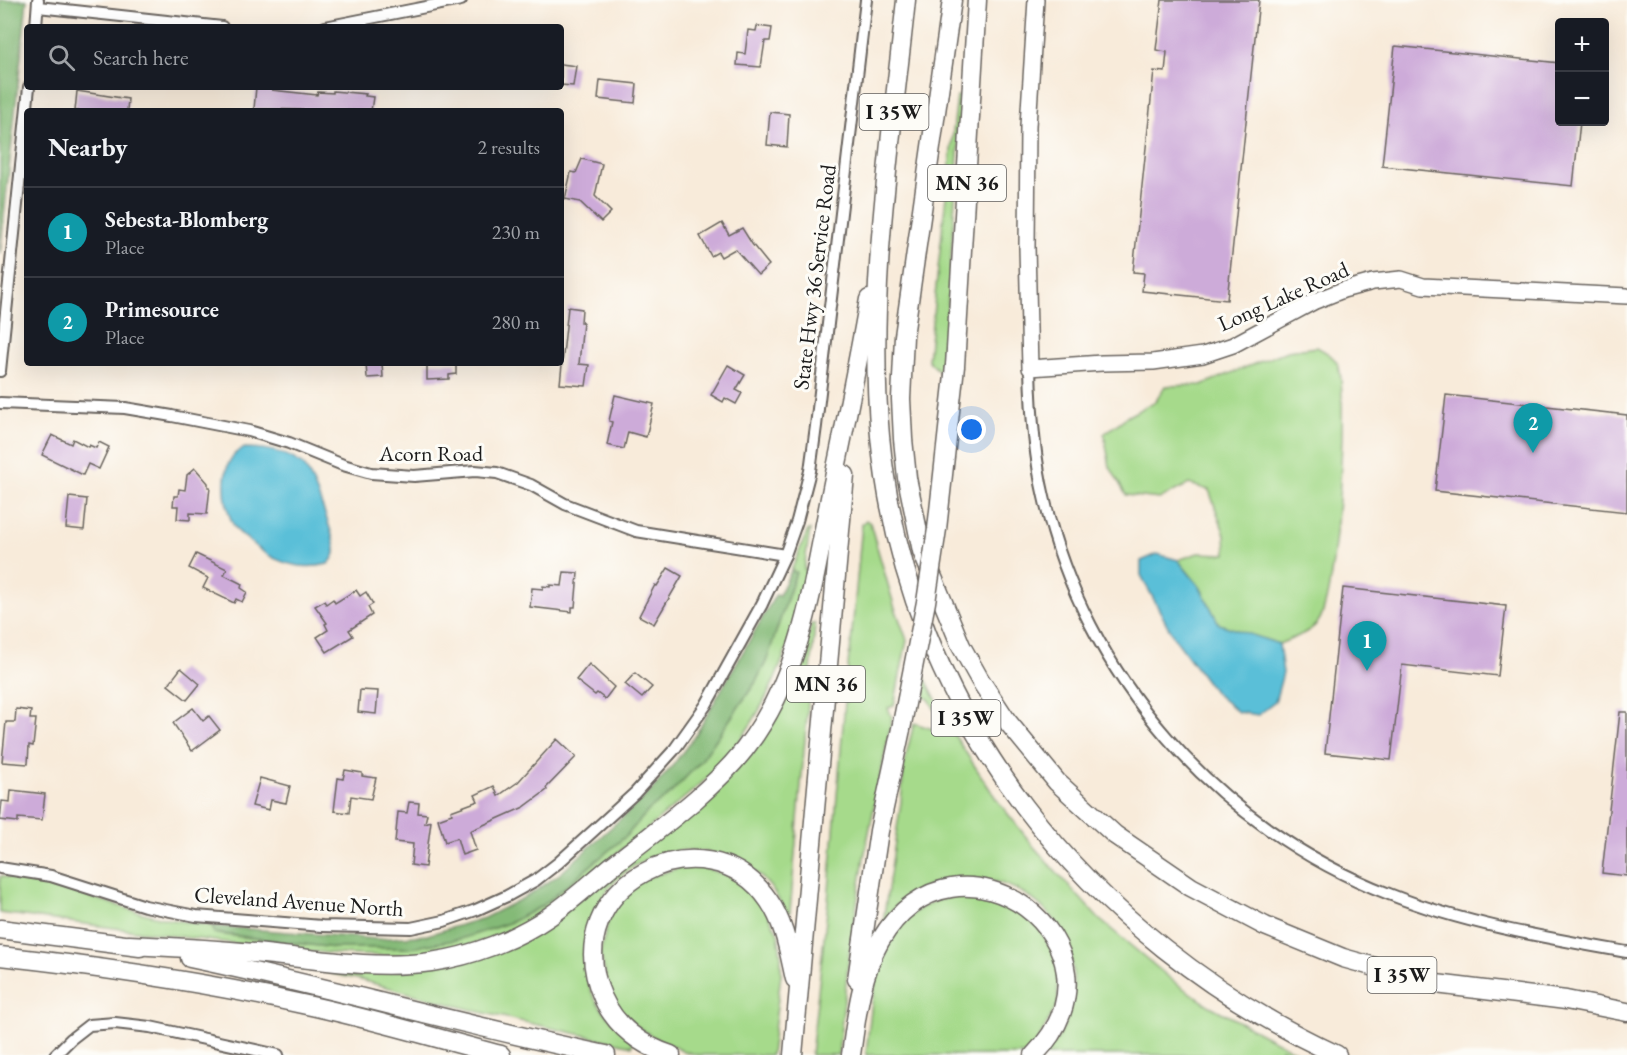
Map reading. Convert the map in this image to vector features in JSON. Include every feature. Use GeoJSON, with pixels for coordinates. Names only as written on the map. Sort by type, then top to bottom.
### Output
{"type":"FeatureCollection","features":[{"type":"Feature","properties":{"kind":"highway","name":"I 35W"},"geometry":{"type":"LineString","coordinates":[[906,0],[882,223],[878,304],[880,433],[885,481],[894,529],[906,576],[940,668],[962,711],[1012,791],[1071,861],[1136,924],[1171,953],[1246,1005],[1337,1055]]}},
{"type":"Feature","properties":{"kind":"highway","name":"I 35W"},"geometry":{"type":"LineString","coordinates":[[952,0],[904,336],[901,399],[903,439],[907,478],[922,551],[961,646],[1007,722],[1057,782],[1115,835],[1191,887],[1265,926],[1343,958],[1436,984],[1566,1000],[1627,1012]]}},
{"type":"Feature","properties":{"kind":"highway","name":"MN 36"},"geometry":{"type":"LineString","coordinates":[[851,1054],[853,1014],[864,924],[879,831],[929,581],[955,366],[977,0]]}},
{"type":"Feature","properties":{"kind":"highway","name":"MN 36"},"geometry":{"type":"LineString","coordinates":[[793,1051],[844,486],[856,375],[882,223]]}},
{"type":"Feature","properties":{"kind":"highway"},"geometry":{"type":"LineString","coordinates":[[0,929],[129,945],[239,952],[371,965],[402,965],[434,962],[465,955],[504,940],[551,916],[696,799],[744,750],[773,704],[792,665],[802,634],[856,375]]}},
{"type":"Feature","properties":{"kind":"highway"},"geometry":{"type":"LineString","coordinates":[[671,1055],[642,1042],[616,1019],[606,1005],[598,987],[594,969],[593,945],[602,914],[622,888],[641,874],[677,861],[699,860],[724,866],[747,878],[760,889],[778,916],[799,992]]}},
{"type":"Feature","properties":{"kind":"highway"},"geometry":{"type":"LineString","coordinates":[[851,1054],[867,976],[879,942],[889,928],[903,913],[927,897],[945,890],[972,887],[996,890],[1030,909],[1045,923],[1059,946],[1064,963],[1065,999],[1061,1016],[1053,1032],[1034,1055]]}},
{"type":"Feature","properties":{"kind":"highway"},"geometry":{"type":"LineString","coordinates":[[129,945],[270,975],[490,1030],[606,1055]]}},
{"type":"Feature","properties":{"kind":"highway"},"geometry":{"type":"LineString","coordinates":[[0,956],[156,977],[245,992],[336,1011],[478,1051],[501,1055]]}},
{"type":"Feature","properties":{"kind":"street"},"geometry":{"type":"LineString","coordinates":[[340,24],[461,0]]}},
{"type":"Feature","properties":{"kind":"street","name":"State Hwy 36 Service Road"},"geometry":{"type":"LineString","coordinates":[[785,555],[798,520],[810,471],[866,0]]}},
{"type":"Feature","properties":{"kind":"street"},"geometry":{"type":"LineString","coordinates":[[1036,0],[1028,126],[1027,247],[1031,407],[1035,450],[1044,498],[1070,581],[1107,654],[1130,691],[1156,726],[1209,782],[1242,810],[1301,851],[1344,875],[1430,908],[1509,928],[1627,952]]}},
{"type":"Feature","properties":{"kind":"street"},"geometry":{"type":"LineString","coordinates":[[36,24],[38,4],[198,24]]}},
{"type":"Feature","properties":{"kind":"street"},"geometry":{"type":"LineString","coordinates":[[27,108],[29,90]]}},
{"type":"Feature","properties":{"kind":"street"},"geometry":{"type":"LineString","coordinates":[[0,371],[24,136]]}},
{"type":"Feature","properties":{"kind":"street","name":"Long Lake Road"},"geometry":{"type":"LineString","coordinates":[[1030,368],[1153,362],[1203,355],[1233,345],[1316,301],[1373,282],[1401,279],[1423,286],[1627,296]]}},
{"type":"Feature","properties":{"kind":"street","name":"Acorn Road"},"geometry":{"type":"LineString","coordinates":[[0,403],[124,408],[172,416],[249,431],[371,473],[414,476],[475,471],[497,473],[531,485],[565,504],[636,531],[785,555]]}},
{"type":"Feature","properties":{"kind":"street","name":"Cleveland Avenue North"},"geometry":{"type":"LineString","coordinates":[[0,868],[51,876],[145,906],[196,916],[322,926],[411,928],[444,921],[476,910],[536,880],[558,863],[635,794],[668,758],[706,705],[762,604],[785,555]]}},
{"type":"Feature","properties":{"kind":"street"},"geometry":{"type":"LineString","coordinates":[[56,1055],[71,1038],[89,1025],[115,1023],[150,1027],[278,1055]]}},
{"type":"Feature","properties":{"kind":"green space"},"geometry":{"type":"Polygon","coordinates":[[[0,0],[27,0],[24,24],[0,254],[0,0]]]}},
{"type":"Feature","properties":{"kind":"green space"},"geometry":{"type":"Polygon","coordinates":[[[957,96],[962,96],[943,375],[928,360],[957,96]]]}},
{"type":"Feature","properties":{"kind":"green space"},"geometry":{"type":"Polygon","coordinates":[[[1317,347],[1336,361],[1341,387],[1339,498],[1331,577],[1325,606],[1315,626],[1279,644],[1219,624],[1200,587],[1178,560],[1198,553],[1226,554],[1225,535],[1209,490],[1189,484],[1159,499],[1126,495],[1110,467],[1104,434],[1128,416],[1156,401],[1165,386],[1201,385],[1287,351],[1317,347]]]}},
{"type":"Feature","properties":{"kind":"green space"},"geometry":{"type":"Polygon","coordinates":[[[866,520],[870,523],[894,605],[907,640],[894,706],[888,708],[892,718],[864,857],[849,956],[838,1055],[811,1055],[828,902],[862,524],[866,520]]]}},
{"type":"Feature","properties":{"kind":"green space"},"geometry":{"type":"Polygon","coordinates":[[[808,530],[810,530],[804,569],[807,570],[796,620],[768,693],[742,737],[718,767],[690,793],[529,921],[495,937],[460,947],[392,956],[322,952],[218,941],[0,913],[0,876],[47,883],[135,911],[167,919],[213,926],[217,934],[335,948],[409,948],[460,939],[511,922],[542,906],[626,836],[649,810],[670,794],[701,761],[755,683],[766,662],[796,572],[791,571],[808,530]]]}},
{"type":"Feature","properties":{"kind":"green space"},"geometry":{"type":"Polygon","coordinates":[[[791,571],[796,572],[766,662],[755,683],[701,761],[670,794],[649,810],[626,836],[542,906],[511,922],[460,939],[409,948],[335,948],[214,933],[213,926],[378,939],[427,935],[484,918],[529,895],[561,873],[651,791],[673,765],[696,734],[791,571]]]}},
{"type":"Feature","properties":{"kind":"green space"},"geometry":{"type":"Polygon","coordinates":[[[811,624],[815,624],[790,912],[786,913],[772,889],[761,877],[739,862],[719,855],[694,850],[669,852],[647,859],[626,872],[609,888],[596,908],[588,931],[585,963],[588,982],[596,1000],[633,1042],[632,1046],[480,1012],[357,979],[297,966],[473,958],[714,792],[795,677],[811,624]]]}},
{"type":"Feature","properties":{"kind":"green space"},"geometry":{"type":"Polygon","coordinates":[[[923,674],[955,736],[997,800],[1034,847],[1099,919],[1177,984],[1210,1006],[1302,1055],[1295,1055],[1281,1049],[1282,1055],[1044,1055],[1056,1041],[1068,1017],[1073,990],[1071,961],[1063,935],[1048,914],[1029,897],[1006,885],[980,879],[952,880],[913,893],[902,901],[883,922],[901,802],[904,764],[914,723],[948,734],[929,699],[919,695],[923,674]]]}},
{"type":"Feature","properties":{"kind":"green space"},"geometry":{"type":"Polygon","coordinates":[[[692,864],[736,878],[755,892],[778,933],[781,974],[771,1055],[698,1055],[683,1051],[636,1026],[612,1000],[600,953],[610,914],[639,880],[692,864]]]}},
{"type":"Feature","properties":{"kind":"green space"},"geometry":{"type":"Polygon","coordinates":[[[959,895],[987,896],[1036,922],[1057,960],[1058,1003],[1035,1046],[1024,1055],[866,1055],[879,970],[896,932],[910,916],[928,904],[959,895]]]}},
{"type":"Feature","properties":{"kind":"water"},"geometry":{"type":"Polygon","coordinates":[[[245,448],[276,452],[290,457],[307,470],[335,546],[335,553],[328,564],[305,566],[284,562],[265,553],[235,528],[225,495],[226,471],[236,453],[245,448]]]}},
{"type":"Feature","properties":{"kind":"water"},"geometry":{"type":"Polygon","coordinates":[[[1157,554],[1178,560],[1200,587],[1219,624],[1279,644],[1283,673],[1275,702],[1258,715],[1238,712],[1215,693],[1173,636],[1141,575],[1141,561],[1157,554]]]}},
{"type":"Feature","properties":{"kind":"building"},"geometry":{"type":"Polygon","coordinates":[[[1162,0],[1259,0],[1227,300],[1142,291],[1144,273],[1133,272],[1154,71],[1165,72],[1167,52],[1156,50],[1162,0]]]}},
{"type":"Feature","properties":{"kind":"building"},"geometry":{"type":"Polygon","coordinates":[[[757,26],[772,28],[770,41],[765,41],[761,67],[737,65],[738,53],[745,54],[748,30],[756,31],[757,26]]]}},
{"type":"Feature","properties":{"kind":"building"},"geometry":{"type":"Polygon","coordinates":[[[1395,46],[1555,62],[1555,126],[1580,126],[1573,186],[1382,166],[1395,46]]]}},
{"type":"Feature","properties":{"kind":"building"},"geometry":{"type":"Polygon","coordinates":[[[564,64],[576,66],[573,86],[564,85],[564,64]]]}},
{"type":"Feature","properties":{"kind":"building"},"geometry":{"type":"Polygon","coordinates":[[[600,80],[637,84],[635,103],[598,99],[600,80]]]}},
{"type":"Feature","properties":{"kind":"building"},"geometry":{"type":"Polygon","coordinates":[[[256,90],[317,95],[318,92],[333,93],[333,91],[366,94],[365,96],[373,97],[371,108],[254,108],[256,90]]]}},
{"type":"Feature","properties":{"kind":"building"},"geometry":{"type":"Polygon","coordinates":[[[77,91],[128,99],[127,108],[75,108],[77,91]]]}},
{"type":"Feature","properties":{"kind":"building"},"geometry":{"type":"Polygon","coordinates":[[[770,112],[789,114],[787,147],[767,145],[770,112]]]}},
{"type":"Feature","properties":{"kind":"building"},"geometry":{"type":"Polygon","coordinates":[[[582,159],[602,164],[595,196],[611,212],[601,222],[580,202],[565,199],[571,172],[576,173],[582,159]]]}},
{"type":"Feature","properties":{"kind":"building"},"geometry":{"type":"Polygon","coordinates":[[[722,223],[729,235],[742,228],[769,265],[758,275],[735,249],[721,257],[718,252],[711,256],[700,236],[722,223]]]}},
{"type":"Feature","properties":{"kind":"building"},"geometry":{"type":"Polygon","coordinates":[[[568,307],[582,309],[579,364],[589,365],[586,386],[560,384],[562,366],[564,366],[568,307]]]}},
{"type":"Feature","properties":{"kind":"building"},"geometry":{"type":"Polygon","coordinates":[[[728,365],[745,375],[736,390],[742,393],[736,404],[725,398],[723,402],[711,395],[728,365]]]}},
{"type":"Feature","properties":{"kind":"building"},"geometry":{"type":"Polygon","coordinates":[[[366,366],[382,366],[383,377],[367,378],[366,366]]]}},
{"type":"Feature","properties":{"kind":"building"},"geometry":{"type":"Polygon","coordinates":[[[427,366],[456,366],[456,374],[449,375],[449,379],[427,380],[427,366]]]}},
{"type":"Feature","properties":{"kind":"building"},"geometry":{"type":"Polygon","coordinates":[[[615,395],[654,404],[646,437],[628,432],[624,449],[607,445],[612,422],[609,421],[615,395]]]}},
{"type":"Feature","properties":{"kind":"building"},"geometry":{"type":"Polygon","coordinates":[[[1446,395],[1627,415],[1627,512],[1435,491],[1446,395]]]}},
{"type":"Feature","properties":{"kind":"building"},"geometry":{"type":"Polygon","coordinates":[[[52,435],[71,444],[73,439],[88,447],[89,445],[96,448],[99,442],[109,447],[99,469],[88,464],[83,475],[42,455],[52,435]]]}},
{"type":"Feature","properties":{"kind":"building"},"geometry":{"type":"Polygon","coordinates":[[[195,468],[210,487],[207,514],[190,513],[190,520],[177,519],[178,506],[173,506],[174,496],[178,496],[179,489],[185,490],[187,475],[195,468]]]}},
{"type":"Feature","properties":{"kind":"building"},"geometry":{"type":"Polygon","coordinates":[[[69,497],[87,499],[84,530],[66,528],[69,497]]]}},
{"type":"Feature","properties":{"kind":"building"},"geometry":{"type":"Polygon","coordinates":[[[196,554],[227,569],[224,575],[242,584],[241,588],[247,592],[242,602],[236,599],[234,603],[203,588],[208,578],[189,568],[196,554]]]}},
{"type":"Feature","properties":{"kind":"building"},"geometry":{"type":"Polygon","coordinates":[[[668,568],[682,576],[654,624],[639,616],[655,585],[657,586],[668,568]]]}},
{"type":"Feature","properties":{"kind":"building"},"geometry":{"type":"Polygon","coordinates":[[[564,572],[578,573],[575,607],[572,607],[572,612],[530,607],[532,588],[562,586],[564,572]]]}},
{"type":"Feature","properties":{"kind":"building"},"geometry":{"type":"Polygon","coordinates":[[[1343,588],[1506,606],[1498,676],[1402,665],[1391,760],[1325,753],[1343,588]]]}},
{"type":"Feature","properties":{"kind":"building"},"geometry":{"type":"Polygon","coordinates":[[[356,590],[360,596],[366,592],[373,604],[368,607],[372,615],[349,630],[353,636],[327,652],[317,637],[328,630],[325,624],[327,623],[315,606],[324,601],[326,604],[333,599],[335,603],[356,590]]]}},
{"type":"Feature","properties":{"kind":"building"},"geometry":{"type":"Polygon","coordinates":[[[589,664],[614,687],[605,699],[597,693],[595,695],[576,680],[589,664]]]}},
{"type":"Feature","properties":{"kind":"building"},"geometry":{"type":"Polygon","coordinates":[[[181,668],[200,684],[187,700],[168,685],[181,668]]]}},
{"type":"Feature","properties":{"kind":"building"},"geometry":{"type":"Polygon","coordinates":[[[635,673],[652,687],[642,698],[625,684],[635,673]]]}},
{"type":"Feature","properties":{"kind":"building"},"geometry":{"type":"Polygon","coordinates":[[[360,690],[378,691],[376,714],[358,712],[360,690]]]}},
{"type":"Feature","properties":{"kind":"building"},"geometry":{"type":"Polygon","coordinates":[[[193,708],[203,721],[209,716],[220,730],[192,751],[173,723],[193,708]]]}},
{"type":"Feature","properties":{"kind":"building"},"geometry":{"type":"Polygon","coordinates":[[[16,709],[31,711],[30,719],[36,719],[33,746],[29,745],[28,764],[2,762],[6,722],[15,722],[16,709]]]}},
{"type":"Feature","properties":{"kind":"building"},"geometry":{"type":"Polygon","coordinates":[[[1620,712],[1627,712],[1627,876],[1602,873],[1620,712]]]}},
{"type":"Feature","properties":{"kind":"building"},"geometry":{"type":"Polygon","coordinates":[[[557,739],[576,757],[546,788],[547,790],[524,807],[470,831],[476,850],[462,855],[457,838],[445,842],[438,819],[452,814],[451,811],[478,801],[475,795],[494,786],[498,796],[518,782],[557,739]]]}},
{"type":"Feature","properties":{"kind":"building"},"geometry":{"type":"Polygon","coordinates":[[[345,770],[376,778],[371,799],[351,796],[349,813],[334,811],[338,778],[343,779],[345,770]]]}},
{"type":"Feature","properties":{"kind":"building"},"geometry":{"type":"Polygon","coordinates":[[[260,778],[290,786],[286,803],[271,800],[269,810],[252,806],[260,778]]]}},
{"type":"Feature","properties":{"kind":"building"},"geometry":{"type":"Polygon","coordinates":[[[11,790],[45,794],[42,820],[18,818],[18,822],[0,820],[2,801],[10,802],[11,790]]]}},
{"type":"Feature","properties":{"kind":"building"},"geometry":{"type":"Polygon","coordinates":[[[409,802],[419,803],[418,813],[427,814],[425,823],[431,821],[425,867],[411,865],[413,844],[395,842],[398,812],[407,813],[409,802]]]}},
{"type":"Feature","properties":{"kind":"place","name":"Primesource"},"geometry":{"type":"Point","coordinates":[1533,453]}},
{"type":"Feature","properties":{"kind":"place","name":"Sebesta-Blomberg"},"geometry":{"type":"Point","coordinates":[1367,671]}}]}
